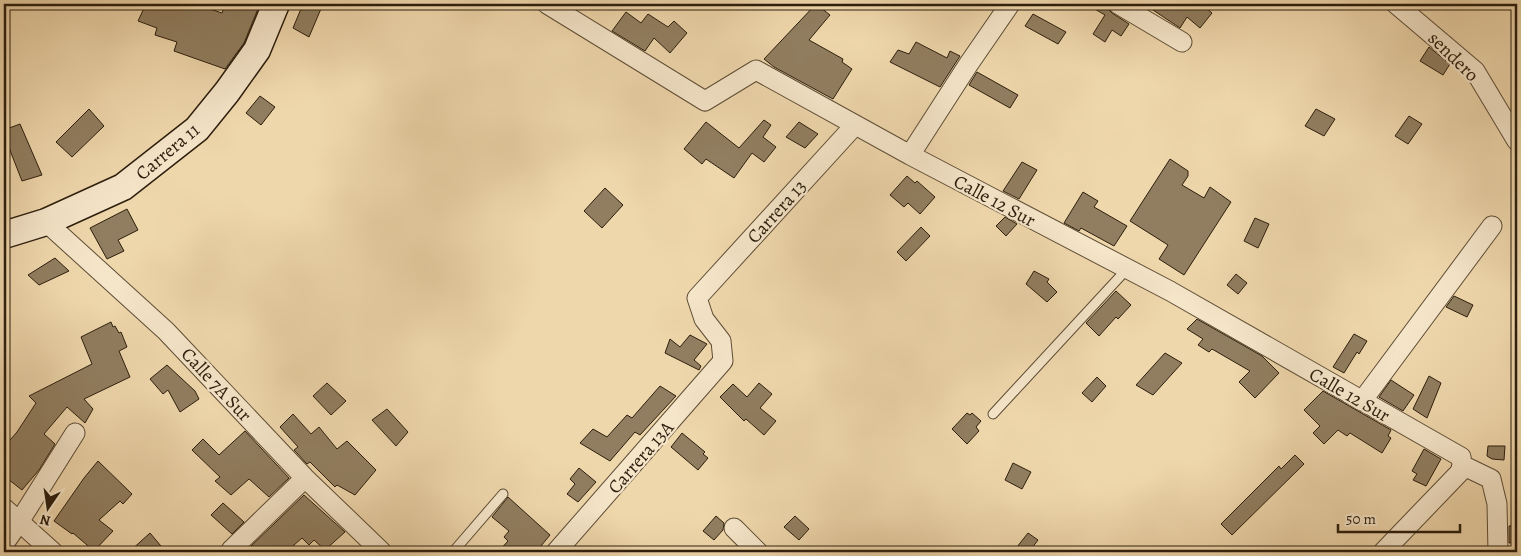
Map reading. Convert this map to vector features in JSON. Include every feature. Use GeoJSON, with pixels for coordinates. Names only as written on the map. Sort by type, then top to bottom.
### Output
{"type":"FeatureCollection","features":[{"type":"Feature","properties":{"kind":"main road","name":"Carrera 11"},"geometry":{"type":"LineString","coordinates":[[4,235],[46,222],[124,187],[197,129],[227,92],[257,50],[276,4]]}},
{"type":"Feature","properties":{"kind":"street","name":"Calle 12 Sur"},"geometry":{"type":"LineString","coordinates":[[547,4],[705,101],[756,70],[910,155],[1170,291],[1461,457],[1462,465]]}},
{"type":"Feature","properties":{"kind":"street"},"geometry":{"type":"LineString","coordinates":[[910,155],[1010,4]]}},
{"type":"Feature","properties":{"kind":"street"},"geometry":{"type":"LineString","coordinates":[[1118,4],[1182,42]]}},
{"type":"Feature","properties":{"kind":"street","name":"sendero"},"geometry":{"type":"LineString","coordinates":[[1396,4],[1475,71],[1517,141]]}},
{"type":"Feature","properties":{"kind":"street","name":"Carrera 13"},"geometry":{"type":"LineString","coordinates":[[724,361],[721,341],[704,319],[697,298],[855,125]]}},
{"type":"Feature","properties":{"kind":"street","name":"Calle 7A Sur"},"geometry":{"type":"LineString","coordinates":[[46,222],[166,331],[305,478],[382,552]]}},
{"type":"Feature","properties":{"kind":"street"},"geometry":{"type":"LineString","coordinates":[[1362,401],[1492,226]]}},
{"type":"Feature","properties":{"kind":"street","name":"Carrera 13A"},"geometry":{"type":"LineString","coordinates":[[556,552],[724,361]]}},
{"type":"Feature","properties":{"kind":"street"},"geometry":{"type":"LineString","coordinates":[[4,544],[75,433]]}},
{"type":"Feature","properties":{"kind":"street"},"geometry":{"type":"LineString","coordinates":[[1383,552],[1460,472],[1462,465],[1491,479],[1497,504],[1498,552]]}},
{"type":"Feature","properties":{"kind":"street"},"geometry":{"type":"LineString","coordinates":[[232,550],[305,478]]}},
{"type":"Feature","properties":{"kind":"street"},"geometry":{"type":"LineString","coordinates":[[4,508],[53,552]]}},
{"type":"Feature","properties":{"kind":"street"},"geometry":{"type":"LineString","coordinates":[[734,528],[758,552]]}},
{"type":"Feature","properties":{"kind":"lane"},"geometry":{"type":"LineString","coordinates":[[992,414],[1127,269]]}},
{"type":"Feature","properties":{"kind":"lane"},"geometry":{"type":"LineString","coordinates":[[453,552],[503,494]]}},
{"type":"Feature","properties":{"kind":"building"},"geometry":{"type":"Polygon","coordinates":[[[146,4],[195,4],[222,13],[225,4],[260,4],[244,43],[225,69],[174,51],[177,42],[155,35],[157,28],[138,21],[146,4]]]}},
{"type":"Feature","properties":{"kind":"building"},"geometry":{"type":"Polygon","coordinates":[[[303,4],[323,4],[309,37],[293,28],[303,4]]]}},
{"type":"Feature","properties":{"kind":"building"},"geometry":{"type":"Polygon","coordinates":[[[816,4],[830,15],[809,40],[843,59],[842,62],[852,69],[833,99],[774,67],[764,59],[816,4]]]}},
{"type":"Feature","properties":{"kind":"building"},"geometry":{"type":"Polygon","coordinates":[[[1086,4],[1107,4],[1108,9],[1112,13],[1129,24],[1121,36],[1112,30],[1105,42],[1093,34],[1105,15],[1086,4]]]}},
{"type":"Feature","properties":{"kind":"building"},"geometry":{"type":"Polygon","coordinates":[[[1144,4],[1202,4],[1212,13],[1200,28],[1187,17],[1180,28],[1144,4]]]}},
{"type":"Feature","properties":{"kind":"building"},"geometry":{"type":"Polygon","coordinates":[[[626,12],[641,23],[648,14],[668,27],[674,21],[687,33],[670,53],[654,38],[645,51],[612,31],[626,12]]]}},
{"type":"Feature","properties":{"kind":"building"},"geometry":{"type":"Polygon","coordinates":[[[1033,14],[1066,32],[1058,44],[1025,26],[1033,14]]]}},
{"type":"Feature","properties":{"kind":"building"},"geometry":{"type":"Polygon","coordinates":[[[916,42],[947,58],[950,51],[960,56],[940,87],[890,62],[898,50],[909,54],[916,42]]]}},
{"type":"Feature","properties":{"kind":"building"},"geometry":{"type":"Polygon","coordinates":[[[1429,47],[1450,64],[1443,75],[1420,61],[1429,47]]]}},
{"type":"Feature","properties":{"kind":"building"},"geometry":{"type":"Polygon","coordinates":[[[977,72],[1018,95],[1010,108],[969,85],[977,72]]]}},
{"type":"Feature","properties":{"kind":"building"},"geometry":{"type":"Polygon","coordinates":[[[260,96],[275,107],[261,125],[246,113],[260,96]]]}},
{"type":"Feature","properties":{"kind":"building"},"geometry":{"type":"Polygon","coordinates":[[[89,109],[104,126],[72,157],[56,142],[89,109]]]}},
{"type":"Feature","properties":{"kind":"building"},"geometry":{"type":"Polygon","coordinates":[[[1316,109],[1335,119],[1324,136],[1305,126],[1316,109]]]}},
{"type":"Feature","properties":{"kind":"building"},"geometry":{"type":"Polygon","coordinates":[[[1409,116],[1422,124],[1408,144],[1395,136],[1409,116]]]}},
{"type":"Feature","properties":{"kind":"building"},"geometry":{"type":"Polygon","coordinates":[[[764,120],[771,125],[763,137],[776,147],[764,162],[752,153],[734,178],[706,159],[702,164],[684,149],[706,122],[739,148],[764,120]]]}},
{"type":"Feature","properties":{"kind":"building"},"geometry":{"type":"Polygon","coordinates":[[[799,122],[818,134],[805,148],[786,137],[799,122]]]}},
{"type":"Feature","properties":{"kind":"building"},"geometry":{"type":"Polygon","coordinates":[[[20,124],[42,175],[22,181],[4,135],[4,130],[20,124]]]}},
{"type":"Feature","properties":{"kind":"building"},"geometry":{"type":"Polygon","coordinates":[[[1170,159],[1188,171],[1188,176],[1182,185],[1204,198],[1210,187],[1231,202],[1184,275],[1159,259],[1168,245],[1130,221],[1170,159]]]}},
{"type":"Feature","properties":{"kind":"building"},"geometry":{"type":"Polygon","coordinates":[[[1022,162],[1037,170],[1019,199],[1003,191],[1022,162]]]}},
{"type":"Feature","properties":{"kind":"building"},"geometry":{"type":"Polygon","coordinates":[[[907,176],[915,183],[917,181],[935,197],[920,214],[908,203],[904,207],[890,195],[907,176]]]}},
{"type":"Feature","properties":{"kind":"building"},"geometry":{"type":"Polygon","coordinates":[[[605,188],[623,205],[602,228],[584,211],[605,188]]]}},
{"type":"Feature","properties":{"kind":"building"},"geometry":{"type":"Polygon","coordinates":[[[1083,192],[1098,201],[1094,207],[1127,226],[1114,246],[1081,228],[1079,231],[1064,223],[1083,192]]]}},
{"type":"Feature","properties":{"kind":"building"},"geometry":{"type":"Polygon","coordinates":[[[127,209],[138,230],[118,240],[124,251],[107,259],[90,228],[127,209]]]}},
{"type":"Feature","properties":{"kind":"building"},"geometry":{"type":"Polygon","coordinates":[[[1005,217],[1017,224],[1006,236],[996,226],[1005,217]]]}},
{"type":"Feature","properties":{"kind":"building"},"geometry":{"type":"Polygon","coordinates":[[[1255,218],[1269,224],[1258,248],[1244,241],[1255,218]]]}},
{"type":"Feature","properties":{"kind":"building"},"geometry":{"type":"Polygon","coordinates":[[[921,227],[930,236],[906,261],[897,252],[921,227]]]}},
{"type":"Feature","properties":{"kind":"building"},"geometry":{"type":"Polygon","coordinates":[[[55,258],[69,271],[39,285],[28,275],[55,258]]]}},
{"type":"Feature","properties":{"kind":"building"},"geometry":{"type":"Polygon","coordinates":[[[1034,271],[1049,279],[1047,282],[1057,292],[1047,302],[1026,284],[1034,271]]]}},
{"type":"Feature","properties":{"kind":"building"},"geometry":{"type":"Polygon","coordinates":[[[1236,274],[1247,283],[1238,294],[1227,285],[1236,274]]]}},
{"type":"Feature","properties":{"kind":"building"},"geometry":{"type":"Polygon","coordinates":[[[1116,291],[1131,305],[1118,319],[1116,317],[1099,336],[1086,323],[1116,291]]]}},
{"type":"Feature","properties":{"kind":"building"},"geometry":{"type":"Polygon","coordinates":[[[1454,296],[1473,305],[1467,317],[1446,307],[1454,296]]]}},
{"type":"Feature","properties":{"kind":"building"},"geometry":{"type":"Polygon","coordinates":[[[1197,319],[1262,356],[1279,373],[1255,398],[1239,382],[1250,371],[1212,349],[1209,352],[1198,345],[1203,339],[1187,329],[1197,319]]]}},
{"type":"Feature","properties":{"kind":"building"},"geometry":{"type":"Polygon","coordinates":[[[111,322],[119,333],[121,332],[127,347],[119,351],[130,377],[84,399],[93,409],[85,423],[67,407],[44,434],[55,444],[39,470],[22,490],[4,476],[4,447],[17,432],[36,403],[29,396],[92,364],[81,337],[111,322]]]}},
{"type":"Feature","properties":{"kind":"building"},"geometry":{"type":"Polygon","coordinates":[[[1354,334],[1367,341],[1359,354],[1357,352],[1344,373],[1333,367],[1354,334]]]}},
{"type":"Feature","properties":{"kind":"building"},"geometry":{"type":"Polygon","coordinates":[[[690,335],[707,344],[694,360],[701,366],[699,370],[665,353],[670,339],[680,347],[690,335]]]}},
{"type":"Feature","properties":{"kind":"building"},"geometry":{"type":"Polygon","coordinates":[[[1165,353],[1182,363],[1153,395],[1136,385],[1165,353]]]}},
{"type":"Feature","properties":{"kind":"building"},"geometry":{"type":"Polygon","coordinates":[[[167,365],[195,391],[199,399],[180,412],[168,390],[163,394],[150,379],[167,365]]]}},
{"type":"Feature","properties":{"kind":"building"},"geometry":{"type":"Polygon","coordinates":[[[1429,376],[1441,383],[1427,418],[1413,409],[1429,376]]]}},
{"type":"Feature","properties":{"kind":"building"},"geometry":{"type":"Polygon","coordinates":[[[1097,377],[1106,386],[1092,402],[1082,393],[1097,377]]]}},
{"type":"Feature","properties":{"kind":"building"},"geometry":{"type":"Polygon","coordinates":[[[1391,380],[1414,395],[1403,411],[1379,397],[1391,380]]]}},
{"type":"Feature","properties":{"kind":"building"},"geometry":{"type":"Polygon","coordinates":[[[327,383],[346,401],[331,415],[313,396],[327,383]]]}},
{"type":"Feature","properties":{"kind":"building"},"geometry":{"type":"Polygon","coordinates":[[[759,383],[772,394],[760,408],[776,421],[764,435],[746,419],[744,421],[720,397],[733,384],[747,397],[759,383]]]}},
{"type":"Feature","properties":{"kind":"building"},"geometry":{"type":"Polygon","coordinates":[[[660,386],[676,396],[640,435],[635,432],[610,461],[580,443],[593,429],[607,437],[627,415],[632,418],[660,386]]]}},
{"type":"Feature","properties":{"kind":"building"},"geometry":{"type":"Polygon","coordinates":[[[1323,391],[1391,430],[1388,436],[1391,438],[1382,453],[1350,433],[1347,436],[1338,430],[1324,444],[1313,433],[1320,426],[1304,410],[1323,391]]]}},
{"type":"Feature","properties":{"kind":"building"},"geometry":{"type":"Polygon","coordinates":[[[387,409],[408,432],[396,446],[372,420],[387,409]]]}},
{"type":"Feature","properties":{"kind":"building"},"geometry":{"type":"Polygon","coordinates":[[[967,413],[970,415],[972,413],[981,421],[976,427],[979,431],[967,444],[952,429],[967,413]]]}},
{"type":"Feature","properties":{"kind":"building"},"geometry":{"type":"Polygon","coordinates":[[[293,414],[311,434],[319,427],[337,449],[347,441],[376,470],[355,495],[337,485],[335,487],[310,462],[307,464],[294,450],[298,447],[280,427],[293,414]]]}},
{"type":"Feature","properties":{"kind":"building"},"geometry":{"type":"Polygon","coordinates":[[[245,431],[289,478],[269,497],[249,479],[231,495],[215,481],[220,477],[192,450],[203,439],[219,455],[245,431]]]}},
{"type":"Feature","properties":{"kind":"building"},"geometry":{"type":"Polygon","coordinates":[[[682,433],[705,452],[703,454],[708,458],[698,470],[671,447],[682,433]]]}},
{"type":"Feature","properties":{"kind":"building"},"geometry":{"type":"Polygon","coordinates":[[[1488,446],[1505,446],[1504,460],[1492,459],[1487,456],[1488,446]]]}},
{"type":"Feature","properties":{"kind":"building"},"geometry":{"type":"Polygon","coordinates":[[[1424,449],[1441,459],[1426,486],[1413,480],[1417,474],[1412,471],[1424,449]]]}},
{"type":"Feature","properties":{"kind":"building"},"geometry":{"type":"Polygon","coordinates":[[[1295,455],[1304,464],[1232,535],[1221,524],[1279,466],[1281,469],[1295,455]]]}},
{"type":"Feature","properties":{"kind":"building"},"geometry":{"type":"Polygon","coordinates":[[[98,461],[132,494],[123,504],[120,501],[99,520],[113,531],[94,551],[73,533],[54,521],[98,461]]]}},
{"type":"Feature","properties":{"kind":"building"},"geometry":{"type":"Polygon","coordinates":[[[1013,463],[1031,472],[1022,489],[1005,480],[1013,463]]]}},
{"type":"Feature","properties":{"kind":"building"},"geometry":{"type":"Polygon","coordinates":[[[579,468],[596,482],[578,502],[567,494],[575,484],[570,479],[579,468]]]}},
{"type":"Feature","properties":{"kind":"building"},"geometry":{"type":"Polygon","coordinates":[[[304,495],[345,532],[325,550],[314,540],[309,545],[302,538],[286,552],[252,552],[248,549],[304,495]]]}},
{"type":"Feature","properties":{"kind":"building"},"geometry":{"type":"Polygon","coordinates":[[[508,497],[550,535],[536,552],[498,552],[508,541],[504,537],[509,531],[492,517],[508,497]]]}},
{"type":"Feature","properties":{"kind":"building"},"geometry":{"type":"Polygon","coordinates":[[[223,503],[244,522],[232,534],[211,515],[223,503]]]}},
{"type":"Feature","properties":{"kind":"building"},"geometry":{"type":"Polygon","coordinates":[[[716,516],[724,523],[723,530],[714,540],[703,531],[716,516]]]}},
{"type":"Feature","properties":{"kind":"building"},"geometry":{"type":"Polygon","coordinates":[[[795,516],[809,529],[799,540],[784,527],[795,516]]]}},
{"type":"Feature","properties":{"kind":"building"},"geometry":{"type":"Polygon","coordinates":[[[1517,525],[1517,542],[1509,543],[1509,526],[1517,525]]]}},
{"type":"Feature","properties":{"kind":"building"},"geometry":{"type":"Polygon","coordinates":[[[150,533],[166,552],[129,552],[150,533]]]}},
{"type":"Feature","properties":{"kind":"building"},"geometry":{"type":"Polygon","coordinates":[[[1028,533],[1038,540],[1029,552],[1013,552],[1028,533]]]}}]}
